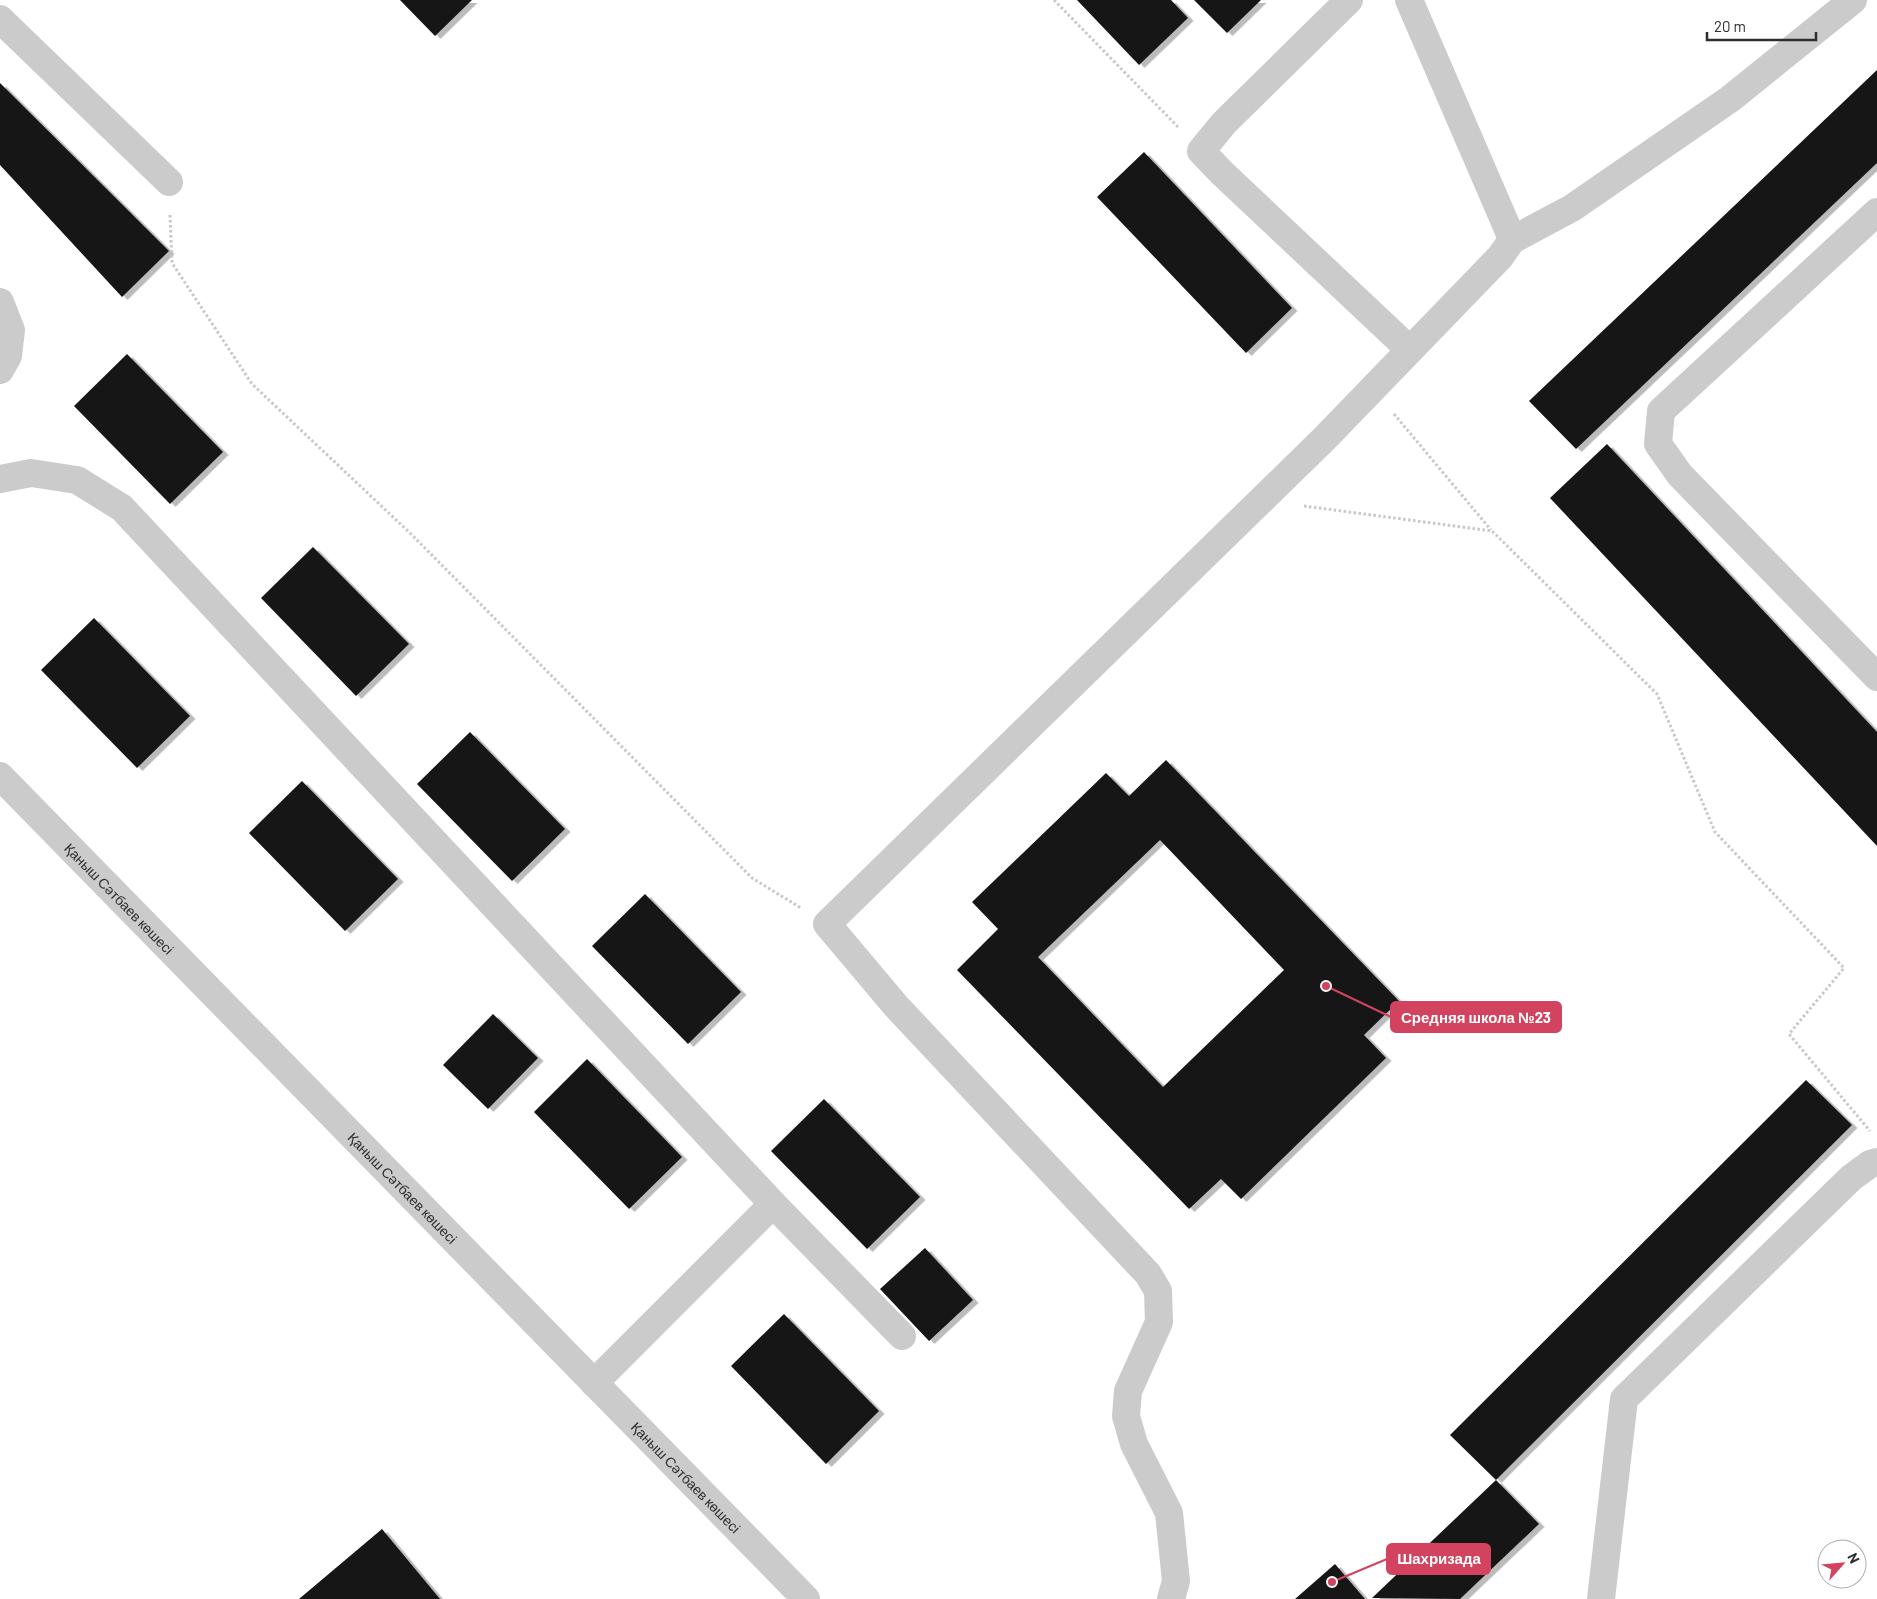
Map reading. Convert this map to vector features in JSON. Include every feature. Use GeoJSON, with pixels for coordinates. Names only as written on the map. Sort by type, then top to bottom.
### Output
{"type":"FeatureCollection","features":[{"type":"Feature","properties":{"kind":"street"},"geometry":{"type":"LineString","coordinates":[[1349,0],[1224,123],[1202,151],[1222,173],[1410,350]]}},
{"type":"Feature","properties":{"kind":"street"},"geometry":{"type":"LineString","coordinates":[[1408,0],[1512,240]]}},
{"type":"Feature","properties":{"kind":"street"},"geometry":{"type":"LineString","coordinates":[[1171,1599],[1176,1581],[1169,1513],[1134,1444],[1126,1416],[1128,1391],[1159,1322],[1158,1291],[1148,1274],[896,1006],[827,924],[1261,500],[1500,257],[1512,240],[1572,208],[1730,99],[1853,0]]}},
{"type":"Feature","properties":{"kind":"street"},"geometry":{"type":"LineString","coordinates":[[0,20],[169,182]]}},
{"type":"Feature","properties":{"kind":"street"},"geometry":{"type":"LineString","coordinates":[[1877,212],[1661,411],[1658,444],[1680,475],[1877,677]]}},
{"type":"Feature","properties":{"kind":"street"},"geometry":{"type":"LineString","coordinates":[[0,302],[11,330],[8,356],[0,370]]}},
{"type":"Feature","properties":{"kind":"street"},"geometry":{"type":"LineString","coordinates":[[0,479],[31,473],[77,480],[122,508],[773,1204],[902,1336]]}},
{"type":"Feature","properties":{"kind":"street","name":"Қаныш Сәтбаев көшесі"},"geometry":{"type":"LineString","coordinates":[[0,776],[806,1599]]}},
{"type":"Feature","properties":{"kind":"street"},"geometry":{"type":"LineString","coordinates":[[1601,1599],[1624,1399],[1851,1178],[1870,1164],[1877,1162]]}},
{"type":"Feature","properties":{"kind":"street"},"geometry":{"type":"LineString","coordinates":[[594,1383],[773,1204]]}},
{"type":"Feature","properties":{"kind":"path"},"geometry":{"type":"LineString","coordinates":[[1054,0],[1202,151]]}},
{"type":"Feature","properties":{"kind":"path"},"geometry":{"type":"LineString","coordinates":[[169,182],[172,264],[252,384],[410,533],[752,878],[827,924]]}},
{"type":"Feature","properties":{"kind":"path"},"geometry":{"type":"LineString","coordinates":[[1372,388],[1492,530],[1657,694],[1715,832],[1844,968],[1789,1034],[1871,1132]]}},
{"type":"Feature","properties":{"kind":"path"},"geometry":{"type":"LineString","coordinates":[[1261,500],[1492,530]]}},
{"type":"Feature","properties":{"kind":"building"},"geometry":{"type":"Polygon","coordinates":[[[400,0],[472,0],[435,36],[400,0]]]}},
{"type":"Feature","properties":{"kind":"building"},"geometry":{"type":"Polygon","coordinates":[[[1077,0],[1171,0],[1188,18],[1139,65],[1077,0]]]}},
{"type":"Feature","properties":{"kind":"building"},"geometry":{"type":"Polygon","coordinates":[[[1194,0],[1261,0],[1227,33],[1194,0]]]}},
{"type":"Feature","properties":{"kind":"building"},"geometry":{"type":"Polygon","coordinates":[[[1877,70],[1877,163],[1576,449],[1529,401],[1877,70]]]}},
{"type":"Feature","properties":{"kind":"building"},"geometry":{"type":"Polygon","coordinates":[[[0,83],[169,251],[122,297],[0,165],[0,83]]]}},
{"type":"Feature","properties":{"kind":"building"},"geometry":{"type":"Polygon","coordinates":[[[1144,152],[1292,308],[1246,353],[1097,197],[1144,152]]]}},
{"type":"Feature","properties":{"kind":"building"},"geometry":{"type":"Polygon","coordinates":[[[127,354],[223,452],[170,504],[74,406],[127,354]]]}},
{"type":"Feature","properties":{"kind":"building"},"geometry":{"type":"Polygon","coordinates":[[[1607,444],[1877,732],[1877,846],[1550,498],[1607,444]]]}},
{"type":"Feature","properties":{"kind":"building"},"geometry":{"type":"Polygon","coordinates":[[[313,547],[409,644],[356,696],[261,598],[313,547]]]}},
{"type":"Feature","properties":{"kind":"building"},"geometry":{"type":"Polygon","coordinates":[[[94,618],[190,716],[137,768],[41,670],[94,618]]]}},
{"type":"Feature","properties":{"kind":"building"},"geometry":{"type":"Polygon","coordinates":[[[470,732],[565,829],[512,881],[417,784],[470,732]]]}},
{"type":"Feature","properties":{"kind":"building"},"geometry":{"type":"Polygon","coordinates":[[[1166,760],[1399,1001],[1364,1035],[1386,1058],[1241,1199],[1221,1179],[1189,1209],[957,970],[998,929],[972,902],[1106,773],[1129,796],[1166,760]],[[1160,840],[1038,957],[1163,1087],[1284,970],[1160,840]]]}},
{"type":"Feature","properties":{"kind":"building"},"geometry":{"type":"Polygon","coordinates":[[[302,781],[398,879],[345,931],[249,833],[302,781]]]}},
{"type":"Feature","properties":{"kind":"building"},"geometry":{"type":"Polygon","coordinates":[[[645,894],[741,992],[688,1044],[592,946],[645,894]]]}},
{"type":"Feature","properties":{"kind":"building"},"geometry":{"type":"Polygon","coordinates":[[[493,1014],[538,1058],[488,1109],[443,1065],[493,1014]]]}},
{"type":"Feature","properties":{"kind":"building"},"geometry":{"type":"Polygon","coordinates":[[[587,1059],[682,1157],[629,1209],[534,1112],[587,1059]]]}},
{"type":"Feature","properties":{"kind":"building"},"geometry":{"type":"Polygon","coordinates":[[[1806,1080],[1852,1125],[1496,1480],[1450,1435],[1806,1080]]]}},
{"type":"Feature","properties":{"kind":"building"},"geometry":{"type":"Polygon","coordinates":[[[824,1099],[920,1197],[867,1249],[771,1151],[824,1099]]]}},
{"type":"Feature","properties":{"kind":"building"},"geometry":{"type":"Polygon","coordinates":[[[925,1248],[973,1300],[929,1341],[880,1289],[925,1248]]]}},
{"type":"Feature","properties":{"kind":"building"},"geometry":{"type":"Polygon","coordinates":[[[784,1314],[879,1411],[826,1464],[731,1366],[784,1314]]]}},
{"type":"Feature","properties":{"kind":"building"},"geometry":{"type":"Polygon","coordinates":[[[1496,1480],[1539,1524],[1460,1599],[1372,1598],[1496,1480]]]}},
{"type":"Feature","properties":{"kind":"building"},"geometry":{"type":"Polygon","coordinates":[[[382,1529],[440,1599],[299,1599],[382,1529]]]}},
{"type":"Feature","properties":{"kind":"building"},"geometry":{"type":"Polygon","coordinates":[[[1335,1564],[1365,1599],[1295,1599],[1335,1564]]]}},
{"type":"Feature","properties":{"kind":"place","name":"Средняя школа №23"},"geometry":{"type":"Point","coordinates":[1326,986]}},
{"type":"Feature","properties":{"kind":"place","name":"Шахризада"},"geometry":{"type":"Point","coordinates":[1332,1582]}}]}
